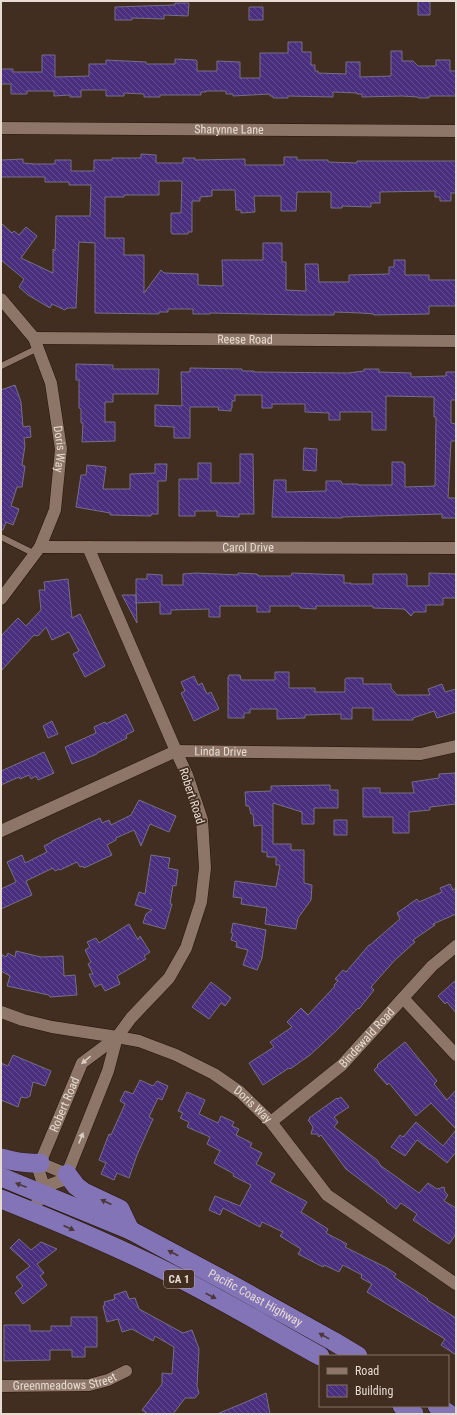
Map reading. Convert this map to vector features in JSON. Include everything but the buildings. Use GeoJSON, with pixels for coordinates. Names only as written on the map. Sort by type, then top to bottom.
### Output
{"type":"FeatureCollection","features":[{"type":"Feature","properties":{"kind":"highway"},"geometry":{"type":"LineString","coordinates":[[1,1158],[20,1163],[40,1163]]}},
{"type":"Feature","properties":{"kind":"highway"},"geometry":{"type":"LineString","coordinates":[[66,1174],[76,1186],[84,1192],[120,1209],[130,1230]]}},
{"type":"Feature","properties":{"kind":"highway","name":"CA 1"},"geometry":{"type":"LineString","coordinates":[[1,1177],[43,1190]]}},
{"type":"Feature","properties":{"kind":"highway","name":"Pacific Coast Highway"},"geometry":{"type":"LineString","coordinates":[[43,1190],[130,1230],[333,1340],[356,1355]]}},
{"type":"Feature","properties":{"kind":"highway","name":"CA 1"},"geometry":{"type":"LineString","coordinates":[[1,1199],[33,1212]]}},
{"type":"Feature","properties":{"kind":"highway","name":"Pacific Coast Highway"},"geometry":{"type":"LineString","coordinates":[[33,1212],[149,1263],[218,1299],[319,1355]]}},
{"type":"Feature","properties":{"kind":"highway"},"geometry":{"type":"LineString","coordinates":[[404,1407],[414,1414]]}},
{"type":"Feature","properties":{"kind":"highway"},"geometry":{"type":"LineString","coordinates":[[438,1407],[449,1414]]}},
{"type":"Feature","properties":{"kind":"street","name":"Sharynne Lane"},"geometry":{"type":"LineString","coordinates":[[1,128],[456,131]]}},
{"type":"Feature","properties":{"kind":"street","name":"Doris Way"},"geometry":{"type":"LineString","coordinates":[[1,299],[36,343],[52,383],[61,449],[55,510],[37,551],[1,599]]}},
{"type":"Feature","properties":{"kind":"street","name":"Reese Road"},"geometry":{"type":"LineString","coordinates":[[36,343],[456,341]]}},
{"type":"Feature","properties":{"kind":"street","name":"Carol Drive"},"geometry":{"type":"LineString","coordinates":[[37,551],[88,547],[456,548]]}},
{"type":"Feature","properties":{"kind":"street","name":"Robert Road"},"geometry":{"type":"LineString","coordinates":[[40,1163],[82,1063],[117,1037],[131,1018],[168,978],[186,948],[201,902],[205,868],[202,820],[187,775],[88,547]]}},
{"type":"Feature","properties":{"kind":"street","name":"Linda Drive"},"geometry":{"type":"LineString","coordinates":[[1,831],[176,751],[421,754],[456,746]]}},
{"type":"Feature","properties":{"kind":"street","name":"Bindewald Road"},"geometry":{"type":"LineString","coordinates":[[271,1122],[342,1065],[432,966],[456,946]]}},
{"type":"Feature","properties":{"kind":"street"},"geometry":{"type":"LineString","coordinates":[[402,998],[456,1055]]}},
{"type":"Feature","properties":{"kind":"street","name":"Doris Way"},"geometry":{"type":"LineString","coordinates":[[1,1012],[22,1020],[52,1027],[139,1041],[169,1052],[214,1074],[240,1092],[271,1122],[327,1195],[456,1284]]}},
{"type":"Feature","properties":{"kind":"street","name":"Robert Road"},"geometry":{"type":"LineString","coordinates":[[66,1174],[108,1071],[117,1037]]}},
{"type":"Feature","properties":{"kind":"street"},"geometry":{"type":"LineString","coordinates":[[33,1212],[43,1190],[38,1168],[40,1163],[66,1174],[63,1180],[43,1190]]}},
{"type":"Feature","properties":{"kind":"street","name":"Greenmeadows Street"},"geometry":{"type":"LineString","coordinates":[[1,1386],[89,1385],[108,1380],[126,1371]]}},
{"type":"Feature","properties":{"kind":"lane"},"geometry":{"type":"LineString","coordinates":[[1,366],[36,343]]}},
{"type":"Feature","properties":{"kind":"lane"},"geometry":{"type":"LineString","coordinates":[[1,537],[37,551]]}}]}
